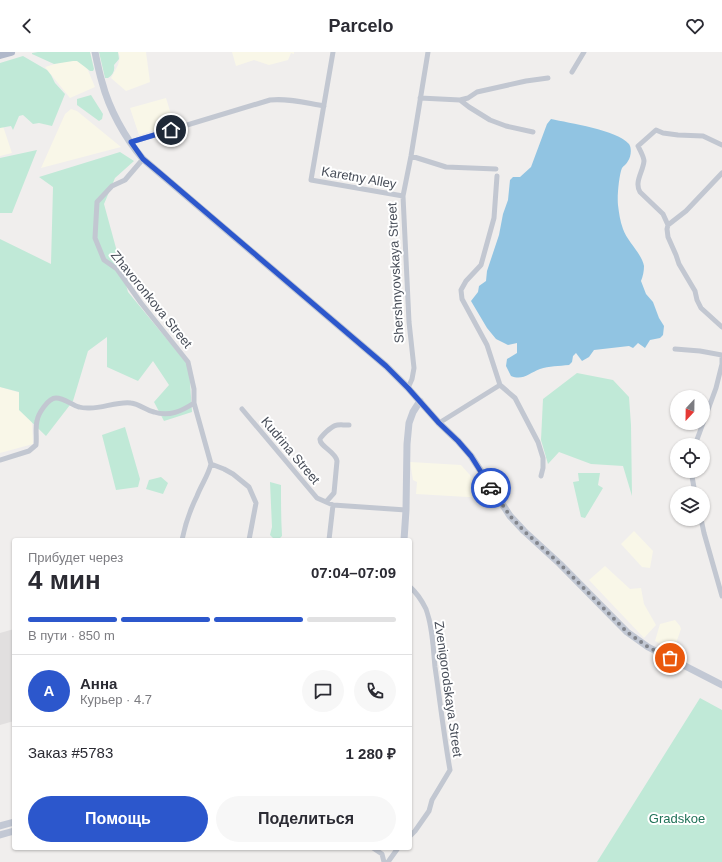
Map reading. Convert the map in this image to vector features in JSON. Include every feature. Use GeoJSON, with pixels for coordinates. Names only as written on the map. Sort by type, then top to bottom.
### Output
{"type":"FeatureCollection","features":[{"type":"Feature","properties":{"kind":"main road"},"geometry":{"type":"LineString","coordinates":[[0,55],[11,52]]}},
{"type":"Feature","properties":{"kind":"street"},"geometry":{"type":"LineString","coordinates":[[95,52],[102,83],[109,102],[131,142],[143,159],[386,366],[471,456],[510,516],[627,632],[648,647],[722,685]]}},
{"type":"Feature","properties":{"kind":"street"},"geometry":{"type":"LineString","coordinates":[[131,142],[270,100],[290,100],[324,106],[333,52]]}},
{"type":"Feature","properties":{"kind":"street","name":"Shershnyovskaya Street"},"geometry":{"type":"LineString","coordinates":[[408,388],[412,379],[414,368],[409,322],[403,196],[428,52]]}},
{"type":"Feature","properties":{"kind":"street"},"geometry":{"type":"LineString","coordinates":[[572,72],[584,52]]}},
{"type":"Feature","properties":{"kind":"street"},"geometry":{"type":"LineString","coordinates":[[420,98],[460,100],[468,98],[477,92],[526,81],[548,78]]}},
{"type":"Feature","properties":{"kind":"street"},"geometry":{"type":"LineString","coordinates":[[460,100],[490,120],[506,126],[533,132]]}},
{"type":"Feature","properties":{"kind":"street","name":"Karetny Alley"},"geometry":{"type":"LineString","coordinates":[[324,106],[311,180],[403,196]]}},
{"type":"Feature","properties":{"kind":"street"},"geometry":{"type":"LineString","coordinates":[[722,145],[703,136],[678,135],[656,130],[638,146],[644,160],[638,188],[640,192],[663,214],[668,225],[668,237],[679,264],[695,291],[701,308],[722,327]]}},
{"type":"Feature","properties":{"kind":"street"},"geometry":{"type":"LineString","coordinates":[[411,156],[446,167],[496,169]]}},
{"type":"Feature","properties":{"kind":"street","name":"Zhavoronkova Street"},"geometry":{"type":"LineString","coordinates":[[143,159],[125,180],[112,186],[96,202],[95,238],[104,260],[117,269],[141,303],[188,362],[194,389],[194,403],[211,464]]}},
{"type":"Feature","properties":{"kind":"street"},"geometry":{"type":"LineString","coordinates":[[668,225],[686,211],[722,173]]}},
{"type":"Feature","properties":{"kind":"street"},"geometry":{"type":"LineString","coordinates":[[496,176],[494,218],[481,266],[466,281],[461,290],[462,299],[487,345],[500,385],[515,398],[538,442],[543,458],[542,476]]}},
{"type":"Feature","properties":{"kind":"street"},"geometry":{"type":"LineString","coordinates":[[675,350],[700,351],[722,355],[722,364],[716,388],[698,438]]}},
{"type":"Feature","properties":{"kind":"street"},"geometry":{"type":"LineString","coordinates":[[439,423],[500,385]]}},
{"type":"Feature","properties":{"kind":"street"},"geometry":{"type":"LineString","coordinates":[[0,460],[29,451],[36,445],[37,420],[46,404],[52,399],[56,398],[79,407],[91,408],[130,403],[164,414],[173,414],[194,403]]}},
{"type":"Feature","properties":{"kind":"street"},"geometry":{"type":"LineString","coordinates":[[404,538],[409,423],[413,412],[420,401]]}},
{"type":"Feature","properties":{"kind":"street","name":"Kudrina Street"},"geometry":{"type":"LineString","coordinates":[[242,409],[317,498],[333,504]]}},
{"type":"Feature","properties":{"kind":"street","name":"Kudrina Street"},"geometry":{"type":"LineString","coordinates":[[326,502],[334,493],[337,458],[320,441],[321,438],[333,426],[349,425]]}},
{"type":"Feature","properties":{"kind":"street"},"geometry":{"type":"LineString","coordinates":[[183,538],[188,517],[211,464],[233,474],[249,487],[256,503],[249,538]]}},
{"type":"Feature","properties":{"kind":"street"},"geometry":{"type":"LineString","coordinates":[[329,538],[333,504],[406,510]]}},
{"type":"Feature","properties":{"kind":"street"},"geometry":{"type":"LineString","coordinates":[[702,526],[722,596]]}},
{"type":"Feature","properties":{"kind":"street","name":"Zvenigorodskaya Street"},"geometry":{"type":"LineString","coordinates":[[412,589],[421,599],[426,610],[432,633],[435,666],[450,770],[432,800],[429,811],[412,834]]}},
{"type":"Feature","properties":{"kind":"street"},"geometry":{"type":"LineString","coordinates":[[0,826],[12,823]]}},
{"type":"Feature","properties":{"kind":"street"},"geometry":{"type":"LineString","coordinates":[[0,835],[12,832]]}},
{"type":"Feature","properties":{"kind":"street"},"geometry":{"type":"LineString","coordinates":[[376,850],[382,854],[384,862]]}},
{"type":"Feature","properties":{"kind":"street"},"geometry":{"type":"LineString","coordinates":[[388,862],[397,850]]}},
{"type":"Feature","properties":{"kind":"shaded area"},"geometry":{"type":"Polygon","coordinates":[[[118,52],[146,52],[150,82],[126,91],[111,78],[118,65],[120,57],[118,52]]]}},
{"type":"Feature","properties":{"kind":"shaded area"},"geometry":{"type":"Polygon","coordinates":[[[232,52],[294,52],[294,54],[291,53],[288,60],[269,65],[254,60],[236,66],[232,52]]]}},
{"type":"Feature","properties":{"kind":"shaded area"},"geometry":{"type":"Polygon","coordinates":[[[82,56],[95,87],[70,98],[45,67],[82,56]]]}},
{"type":"Feature","properties":{"kind":"shaded area"},"geometry":{"type":"Polygon","coordinates":[[[166,98],[174,124],[139,135],[130,108],[166,98]]]}},
{"type":"Feature","properties":{"kind":"shaded area"},"geometry":{"type":"Polygon","coordinates":[[[71,109],[77,111],[121,147],[41,168],[65,114],[71,109]]]}},
{"type":"Feature","properties":{"kind":"shaded area"},"geometry":{"type":"Polygon","coordinates":[[[3,126],[12,153],[0,156],[0,127],[3,126]]]}},
{"type":"Feature","properties":{"kind":"shaded area"},"geometry":{"type":"Polygon","coordinates":[[[0,387],[31,396],[33,444],[0,453],[0,387]]]}},
{"type":"Feature","properties":{"kind":"shaded area"},"geometry":{"type":"Polygon","coordinates":[[[410,462],[461,465],[484,491],[485,498],[416,494],[417,482],[413,480],[410,462]]]}},
{"type":"Feature","properties":{"kind":"shaded area"},"geometry":{"type":"Polygon","coordinates":[[[634,531],[653,551],[650,568],[642,567],[621,544],[634,531]]]}},
{"type":"Feature","properties":{"kind":"shaded area"},"geometry":{"type":"Polygon","coordinates":[[[605,566],[630,589],[641,588],[644,604],[656,625],[644,638],[589,580],[605,566]]]}},
{"type":"Feature","properties":{"kind":"shaded area"},"geometry":{"type":"Polygon","coordinates":[[[675,620],[681,629],[674,649],[670,649],[655,641],[660,624],[675,620]]]}},
{"type":"Feature","properties":{"kind":"shaded area"},"geometry":{"type":"Polygon","coordinates":[[[12,630],[12,722],[0,725],[0,633],[12,630]]]}},
{"type":"Feature","properties":{"kind":"green space"},"geometry":{"type":"Polygon","coordinates":[[[38,52],[90,52],[94,69],[93,71],[90,71],[77,61],[54,64],[32,54],[38,52]]]}},
{"type":"Feature","properties":{"kind":"green space"},"geometry":{"type":"Polygon","coordinates":[[[99,52],[118,52],[119,59],[114,65],[113,73],[108,78],[105,78],[99,52]]]}},
{"type":"Feature","properties":{"kind":"green space"},"geometry":{"type":"Polygon","coordinates":[[[23,56],[47,70],[55,83],[65,94],[52,126],[39,123],[33,124],[23,115],[19,116],[13,130],[11,126],[0,128],[0,63],[23,56]]]}},
{"type":"Feature","properties":{"kind":"green space"},"geometry":{"type":"Polygon","coordinates":[[[91,95],[103,114],[102,119],[99,121],[77,105],[77,99],[91,95]]]}},
{"type":"Feature","properties":{"kind":"green space"},"geometry":{"type":"Polygon","coordinates":[[[37,150],[12,213],[0,213],[0,158],[37,150]]]}},
{"type":"Feature","properties":{"kind":"green space"},"geometry":{"type":"Polygon","coordinates":[[[120,152],[134,161],[115,178],[104,204],[128,292],[189,366],[192,412],[164,421],[154,402],[169,385],[153,361],[138,381],[107,367],[107,337],[88,351],[73,401],[46,436],[19,410],[19,392],[0,387],[0,239],[51,264],[53,187],[39,177],[120,152]]]}},
{"type":"Feature","properties":{"kind":"green space"},"geometry":{"type":"Polygon","coordinates":[[[577,373],[613,380],[629,397],[632,496],[623,466],[591,464],[559,452],[548,464],[541,440],[543,399],[577,373]]]}},
{"type":"Feature","properties":{"kind":"green space"},"geometry":{"type":"Polygon","coordinates":[[[125,427],[140,479],[138,487],[116,490],[102,435],[125,427]]]}},
{"type":"Feature","properties":{"kind":"green space"},"geometry":{"type":"Polygon","coordinates":[[[578,473],[600,473],[598,485],[603,488],[585,518],[581,517],[573,482],[579,481],[578,473]]]}},
{"type":"Feature","properties":{"kind":"green space"},"geometry":{"type":"Polygon","coordinates":[[[161,477],[168,483],[163,494],[146,489],[149,480],[161,477]]]}},
{"type":"Feature","properties":{"kind":"green space"},"geometry":{"type":"Polygon","coordinates":[[[270,482],[281,485],[282,536],[280,538],[273,538],[270,535],[272,527],[270,482]]]}},
{"type":"Feature","properties":{"kind":"green space","name":"Gradskoe"},"geometry":{"type":"Polygon","coordinates":[[[700,698],[722,710],[722,862],[597,862],[700,698]]]}},
{"type":"Feature","properties":{"kind":"water"},"geometry":{"type":"Polygon","coordinates":[[[551,119],[604,131],[623,139],[629,144],[631,150],[630,157],[622,168],[619,181],[618,201],[620,217],[625,234],[643,261],[644,270],[641,281],[646,294],[653,302],[659,318],[664,326],[663,335],[660,338],[650,340],[645,348],[638,343],[633,348],[629,346],[594,350],[589,357],[582,361],[576,353],[569,365],[543,368],[519,378],[511,376],[506,366],[507,359],[517,353],[517,343],[508,345],[496,339],[487,328],[471,301],[478,292],[479,286],[486,281],[487,271],[499,235],[503,214],[508,200],[510,180],[513,177],[520,177],[531,167],[547,124],[551,119]]]}},
{"type":"Feature","properties":{"kind":"way so far"},"geometry":{"type":"LineString","coordinates":[[491,488],[510,516],[524,531],[560,564],[627,632],[648,647],[670,658]]}},
{"type":"Feature","properties":{"kind":"route"},"geometry":{"type":"LineString","coordinates":[[171,130],[131,142],[143,159],[386,366],[471,456],[491,488]]}}]}
